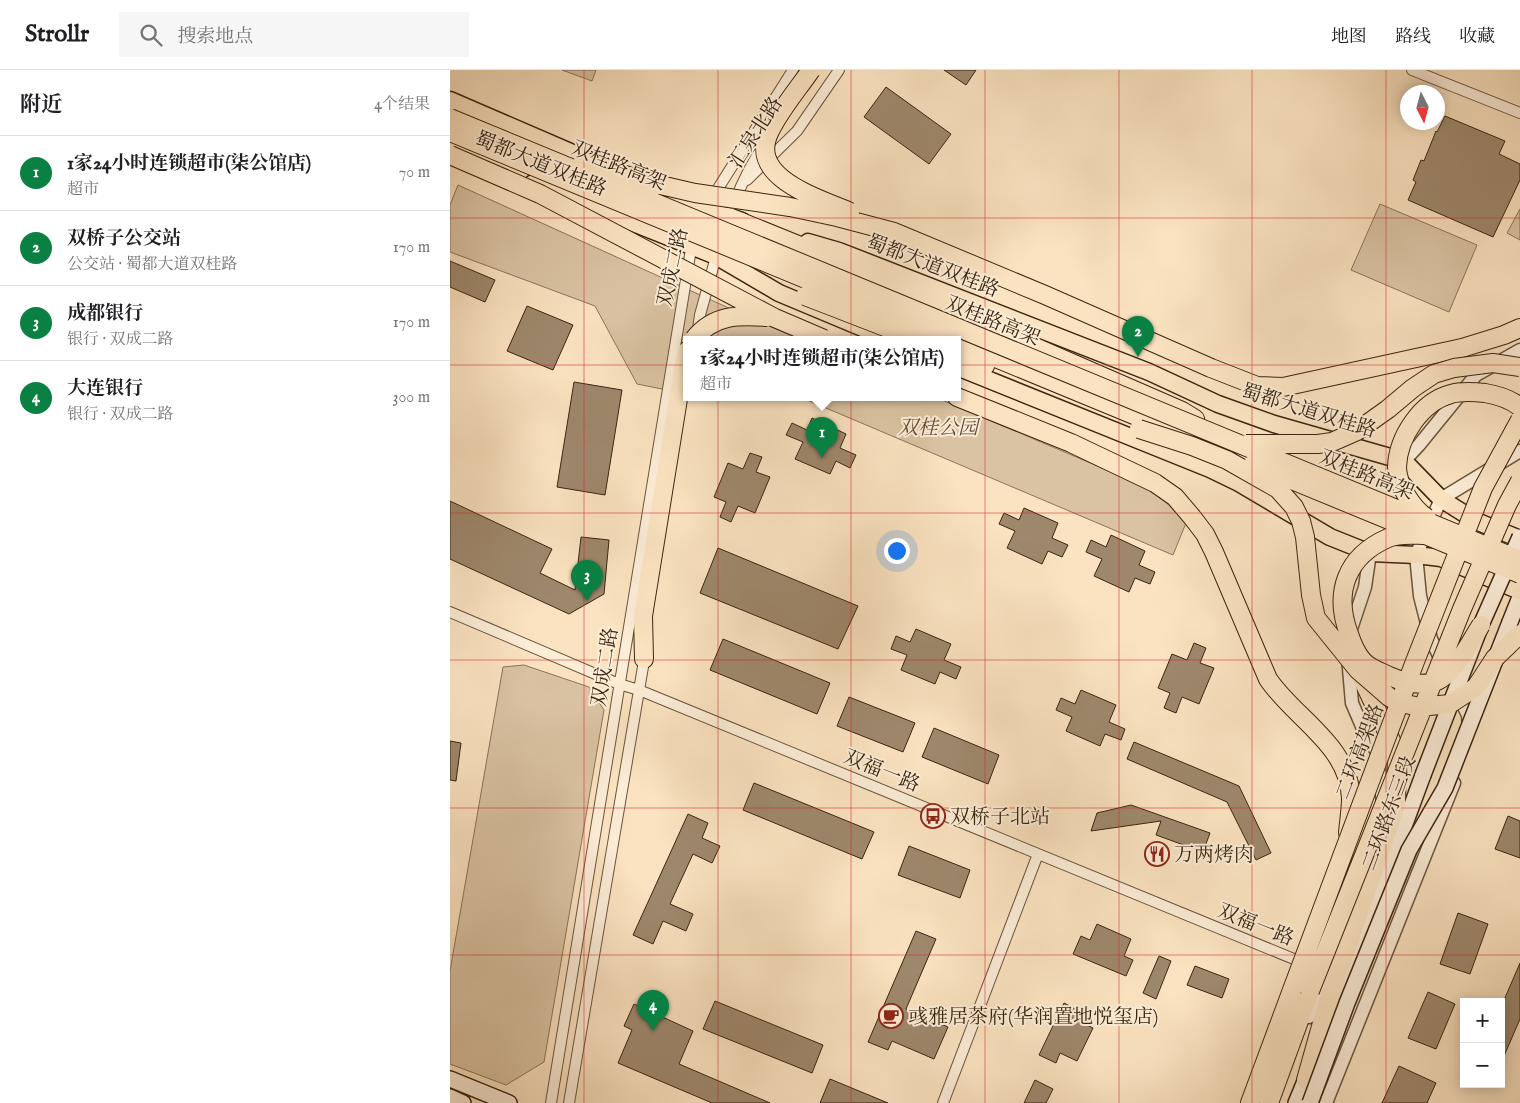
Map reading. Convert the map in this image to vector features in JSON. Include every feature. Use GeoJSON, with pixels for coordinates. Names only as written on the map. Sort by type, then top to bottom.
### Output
{"type":"FeatureCollection","features":[{"type":"Feature","properties":{"kind":"highway"},"geometry":{"type":"LineString","coordinates":[[811,70],[769,132],[765,149],[770,166],[788,184],[894,232],[1257,386],[1283,388],[1307,383],[1462,348],[1520,328]]}},
{"type":"Feature","properties":{"kind":"highway"},"geometry":{"type":"LineString","coordinates":[[450,109],[538,145],[643,181],[695,193],[790,207],[894,232]]}},
{"type":"Feature","properties":{"kind":"highway","name":"双桂路高架"},"geometry":{"type":"LineString","coordinates":[[450,118],[1234,452]]}},
{"type":"Feature","properties":{"kind":"highway","name":"双桂路高架"},"geometry":{"type":"LineString","coordinates":[[450,132],[944,336]]}},
{"type":"Feature","properties":{"kind":"highway"},"geometry":{"type":"LineString","coordinates":[[450,155],[540,194],[775,318],[817,336]]}},
{"type":"Feature","properties":{"kind":"highway"},"geometry":{"type":"LineString","coordinates":[[729,216],[1182,411],[1278,488],[1294,507],[1305,537],[1311,595],[1316,618],[1358,670],[1389,697],[1398,702],[1419,707],[1450,704],[1476,686],[1495,658],[1520,634]]}},
{"type":"Feature","properties":{"kind":"highway"},"geometry":{"type":"LineString","coordinates":[[805,296],[908,336]]}},
{"type":"Feature","properties":{"kind":"highway"},"geometry":{"type":"LineString","coordinates":[[698,336],[708,326],[732,316],[775,318]]}},
{"type":"Feature","properties":{"kind":"highway","name":"双桂路高架"},"geometry":{"type":"LineString","coordinates":[[961,344],[1432,531],[1520,560]]}},
{"type":"Feature","properties":{"kind":"highway"},"geometry":{"type":"LineString","coordinates":[[961,357],[1089,406],[1140,429],[1227,460],[1278,488]]}},
{"type":"Feature","properties":{"kind":"highway"},"geometry":{"type":"LineString","coordinates":[[1140,429],[1234,452],[1332,442],[1357,431],[1434,374],[1454,368],[1486,364],[1520,367]]}},
{"type":"Feature","properties":{"kind":"highway"},"geometry":{"type":"LineString","coordinates":[[644,659],[643,616],[683,369]]}},
{"type":"Feature","properties":{"kind":"highway"},"geometry":{"type":"LineString","coordinates":[[1432,531],[1416,511],[1404,490],[1397,469],[1407,433],[1417,418],[1432,404],[1451,394],[1474,392],[1496,395],[1520,407]]}},
{"type":"Feature","properties":{"kind":"highway"},"geometry":{"type":"LineString","coordinates":[[961,399],[1071,443],[1155,483],[1175,497],[1185,508],[1205,534],[1222,569],[1268,679],[1275,689],[1321,735],[1343,766],[1351,796],[1348,840]]}},
{"type":"Feature","properties":{"kind":"highway","name":"二环高架路"},"geometry":{"type":"LineString","coordinates":[[1250,1103],[1348,840],[1483,488],[1520,420]]}},
{"type":"Feature","properties":{"kind":"highway"},"geometry":{"type":"LineString","coordinates":[[1271,1103],[1321,962],[1462,609],[1507,505],[1520,481]]}},
{"type":"Feature","properties":{"kind":"highway"},"geometry":{"type":"LineString","coordinates":[[1432,531],[1390,537],[1363,553],[1345,579],[1342,596],[1344,621],[1354,648],[1368,665],[1399,681],[1420,684],[1436,681],[1448,674],[1481,625]]}},
{"type":"Feature","properties":{"kind":"highway","name":"双桂路高架"},"geometry":{"type":"LineString","coordinates":[[1432,531],[1520,574]]}},
{"type":"Feature","properties":{"kind":"highway"},"geometry":{"type":"LineString","coordinates":[[1306,1080],[1327,1005],[1396,805],[1397,753],[1358,670]]}},
{"type":"Feature","properties":{"kind":"main road","name":"蜀都大道双桂路"},"geometry":{"type":"LineString","coordinates":[[450,100],[705,209],[848,255],[1149,372],[1218,404],[1280,426],[1404,461]]}},
{"type":"Feature","properties":{"kind":"main road","name":"蜀都大道双桂路"},"geometry":{"type":"LineString","coordinates":[[450,150],[716,256],[779,293],[882,336]]}},
{"type":"Feature","properties":{"kind":"main road"},"geometry":{"type":"LineString","coordinates":[[716,256],[805,296]]}},
{"type":"Feature","properties":{"kind":"main road"},"geometry":{"type":"LineString","coordinates":[[961,369],[1210,469],[1251,490],[1330,537],[1370,553],[1441,558],[1520,591]]}},
{"type":"Feature","properties":{"kind":"main road"},"geometry":{"type":"LineString","coordinates":[[1251,490],[1280,426]]}},
{"type":"Feature","properties":{"kind":"main road"},"geometry":{"type":"LineString","coordinates":[[1404,461],[1440,499],[1476,521],[1520,538]]}},
{"type":"Feature","properties":{"kind":"main road","name":"二环路东三段"},"geometry":{"type":"LineString","coordinates":[[1296,1103],[1350,973],[1481,625],[1520,538]]}},
{"type":"Feature","properties":{"kind":"main road","name":"二环路东三段"},"geometry":{"type":"LineString","coordinates":[[1310,1103],[1347,1003],[1409,850],[1445,788],[1520,597]]}},
{"type":"Feature","properties":{"kind":"main road"},"geometry":{"type":"LineString","coordinates":[[450,1079],[509,1103]]}},
{"type":"Feature","properties":{"kind":"main road"},"geometry":{"type":"LineString","coordinates":[[450,1098],[463,1103]]}},
{"type":"Feature","properties":{"kind":"street","name":"汇泉北路"},"geometry":{"type":"LineString","coordinates":[[705,209],[793,70]]}},
{"type":"Feature","properties":{"kind":"street","name":"汇泉北路"},"geometry":{"type":"LineString","coordinates":[[729,216],[739,188],[755,158],[818,70]]}},
{"type":"Feature","properties":{"kind":"street"},"geometry":{"type":"LineString","coordinates":[[739,188],[797,131],[840,70]]}},
{"type":"Feature","properties":{"kind":"street"},"geometry":{"type":"LineString","coordinates":[[1412,70],[1520,113]]}},
{"type":"Feature","properties":{"kind":"street","name":"双成二路"},"geometry":{"type":"LineString","coordinates":[[551,1103],[691,246],[705,209]]}},
{"type":"Feature","properties":{"kind":"street","name":"双成二路"},"geometry":{"type":"LineString","coordinates":[[696,336],[716,256],[729,216]]}},
{"type":"Feature","properties":{"kind":"street"},"geometry":{"type":"LineString","coordinates":[[1404,461],[1476,375],[1520,350]]}},
{"type":"Feature","properties":{"kind":"street","name":"双成二路"},"geometry":{"type":"LineString","coordinates":[[569,1103],[686,401]]}},
{"type":"Feature","properties":{"kind":"street"},"geometry":{"type":"LineString","coordinates":[[1326,1103],[1470,740],[1468,715],[1430,639],[1420,596],[1416,555],[1440,499],[1520,450]]}},
{"type":"Feature","properties":{"kind":"street"},"geometry":{"type":"LineString","coordinates":[[1271,1103],[1328,972],[1372,851],[1384,812],[1377,752],[1364,731],[1352,703],[1347,640],[1365,588],[1370,553]]}},
{"type":"Feature","properties":{"kind":"street","name":"双福一路"},"geometry":{"type":"LineString","coordinates":[[450,612],[619,684],[639,690],[1328,972]]}},
{"type":"Feature","properties":{"kind":"street"},"geometry":{"type":"LineString","coordinates":[[943,1103],[1038,854]]}},
{"type":"Feature","properties":{"kind":"green space"},"geometry":{"type":"Polygon","coordinates":[[[562,70],[596,70],[592,81],[562,70]]]}},
{"type":"Feature","properties":{"kind":"green space"},"geometry":{"type":"Polygon","coordinates":[[[458,185],[793,336],[683,336],[683,393],[637,384],[595,306],[450,252],[450,205],[458,185]]]}},
{"type":"Feature","properties":{"kind":"green space"},"geometry":{"type":"Polygon","coordinates":[[[1380,204],[1477,245],[1449,312],[1351,270],[1380,204]]]}},
{"type":"Feature","properties":{"kind":"green space"},"geometry":{"type":"Polygon","coordinates":[[[1520,209],[1520,240],[1507,233],[1520,209]]]}},
{"type":"Feature","properties":{"kind":"green space","name":"双桂公园"},"geometry":{"type":"Polygon","coordinates":[[[809,401],[944,401],[1128,479],[1159,495],[1186,523],[1173,555],[809,401]]]}},
{"type":"Feature","properties":{"kind":"green space"},"geometry":{"type":"Polygon","coordinates":[[[524,665],[589,687],[604,710],[544,1062],[506,1085],[450,1064],[450,971],[503,667],[524,665]]]}},
{"type":"Feature","properties":{"kind":"building"},"geometry":{"type":"Polygon","coordinates":[[[944,70],[976,70],[966,85],[944,70]]]}},
{"type":"Feature","properties":{"kind":"building"},"geometry":{"type":"Polygon","coordinates":[[[886,87],[951,134],[929,164],[864,117],[886,87]]]}},
{"type":"Feature","properties":{"kind":"building"},"geometry":{"type":"Polygon","coordinates":[[[1445,116],[1505,141],[1499,154],[1520,164],[1520,180],[1493,237],[1408,200],[1416,182],[1413,180],[1421,160],[1424,161],[1438,130],[1445,130],[1445,116]]]}},
{"type":"Feature","properties":{"kind":"building"},"geometry":{"type":"Polygon","coordinates":[[[450,261],[495,280],[485,302],[450,287],[450,261]]]}},
{"type":"Feature","properties":{"kind":"building"},"geometry":{"type":"Polygon","coordinates":[[[527,306],[573,325],[553,370],[507,351],[527,306]]]}},
{"type":"Feature","properties":{"kind":"building"},"geometry":{"type":"Polygon","coordinates":[[[574,382],[622,390],[605,495],[557,487],[574,382]]]}},
{"type":"Feature","properties":{"kind":"building"},"geometry":{"type":"Polygon","coordinates":[[[812,418],[846,434],[840,448],[856,455],[850,468],[836,461],[830,474],[795,459],[803,442],[786,435],[792,423],[807,430],[812,418]]]}},
{"type":"Feature","properties":{"kind":"building"},"geometry":{"type":"Polygon","coordinates":[[[750,453],[762,457],[756,472],[770,477],[755,513],[738,506],[731,522],[720,517],[726,502],[714,497],[728,463],[743,469],[750,453]]]}},
{"type":"Feature","properties":{"kind":"building"},"geometry":{"type":"Polygon","coordinates":[[[450,501],[552,549],[540,573],[575,590],[581,537],[609,540],[604,594],[569,614],[450,559],[450,501]]]}},
{"type":"Feature","properties":{"kind":"building"},"geometry":{"type":"Polygon","coordinates":[[[1024,508],[1058,523],[1052,538],[1068,545],[1062,557],[1048,551],[1042,564],[1007,548],[1015,531],[999,524],[1004,513],[1019,520],[1024,508]]]}},
{"type":"Feature","properties":{"kind":"building"},"geometry":{"type":"Polygon","coordinates":[[[1111,535],[1145,551],[1139,565],[1155,572],[1150,584],[1135,578],[1129,592],[1094,576],[1102,559],[1086,552],[1091,540],[1106,547],[1111,535]]]}},
{"type":"Feature","properties":{"kind":"building"},"geometry":{"type":"Polygon","coordinates":[[[718,548],[858,606],[838,649],[700,593],[718,548]]]}},
{"type":"Feature","properties":{"kind":"building"},"geometry":{"type":"Polygon","coordinates":[[[916,629],[951,644],[944,660],[961,667],[956,679],[940,672],[935,684],[901,670],[907,655],[891,649],[896,636],[910,642],[916,629]]]}},
{"type":"Feature","properties":{"kind":"building"},"geometry":{"type":"Polygon","coordinates":[[[723,639],[830,683],[817,714],[710,670],[723,639]]]}},
{"type":"Feature","properties":{"kind":"building"},"geometry":{"type":"Polygon","coordinates":[[[1194,643],[1206,648],[1200,663],[1214,668],[1199,704],[1182,697],[1176,713],[1164,708],[1170,693],[1158,688],[1172,654],[1187,660],[1194,643]]]}},
{"type":"Feature","properties":{"kind":"building"},"geometry":{"type":"Polygon","coordinates":[[[1081,690],[1116,705],[1109,722],[1125,729],[1121,740],[1105,734],[1100,746],[1066,731],[1072,717],[1056,710],[1061,698],[1075,704],[1081,690]]]}},
{"type":"Feature","properties":{"kind":"building"},"geometry":{"type":"Polygon","coordinates":[[[849,697],[915,723],[903,752],[837,726],[849,697]]]}},
{"type":"Feature","properties":{"kind":"building"},"geometry":{"type":"Polygon","coordinates":[[[934,728],[999,755],[988,784],[922,757],[934,728]]]}},
{"type":"Feature","properties":{"kind":"building"},"geometry":{"type":"Polygon","coordinates":[[[450,741],[461,743],[456,781],[450,780],[450,741]]]}},
{"type":"Feature","properties":{"kind":"building"},"geometry":{"type":"Polygon","coordinates":[[[1134,742],[1239,786],[1271,853],[1256,860],[1227,802],[1127,759],[1134,742]]]}},
{"type":"Feature","properties":{"kind":"building"},"geometry":{"type":"Polygon","coordinates":[[[754,783],[874,832],[862,859],[743,810],[754,783]]]}},
{"type":"Feature","properties":{"kind":"building"},"geometry":{"type":"Polygon","coordinates":[[[1131,805],[1210,833],[1203,852],[1156,835],[1161,821],[1091,831],[1097,813],[1131,805]]]}},
{"type":"Feature","properties":{"kind":"building"},"geometry":{"type":"Polygon","coordinates":[[[688,814],[708,823],[702,838],[720,846],[712,863],[693,854],[670,904],[693,914],[686,931],[663,921],[653,944],[633,935],[688,814]]]}},
{"type":"Feature","properties":{"kind":"building"},"geometry":{"type":"Polygon","coordinates":[[[1508,816],[1520,821],[1520,858],[1495,849],[1508,816]]]}},
{"type":"Feature","properties":{"kind":"building"},"geometry":{"type":"Polygon","coordinates":[[[909,846],[970,870],[960,898],[898,875],[909,846]]]}},
{"type":"Feature","properties":{"kind":"building"},"geometry":{"type":"Polygon","coordinates":[[[1458,913],[1488,924],[1470,974],[1440,964],[1458,913]]]}},
{"type":"Feature","properties":{"kind":"building"},"geometry":{"type":"Polygon","coordinates":[[[1097,924],[1131,939],[1124,956],[1133,960],[1126,976],[1073,954],[1081,936],[1090,940],[1097,924]]]}},
{"type":"Feature","properties":{"kind":"building"},"geometry":{"type":"Polygon","coordinates":[[[916,931],[936,939],[906,1009],[948,1027],[934,1059],[892,1041],[888,1050],[868,1042],[916,931]]]}},
{"type":"Feature","properties":{"kind":"building"},"geometry":{"type":"Polygon","coordinates":[[[1159,956],[1171,961],[1156,999],[1143,993],[1159,956]]]}},
{"type":"Feature","properties":{"kind":"building"},"geometry":{"type":"Polygon","coordinates":[[[1520,963],[1520,1019],[1505,1054],[1505,998],[1520,963]]]}},
{"type":"Feature","properties":{"kind":"building"},"geometry":{"type":"Polygon","coordinates":[[[1195,966],[1229,979],[1222,998],[1187,985],[1195,966]]]}},
{"type":"Feature","properties":{"kind":"building"},"geometry":{"type":"Polygon","coordinates":[[[1428,992],[1455,1004],[1436,1049],[1408,1038],[1428,992]]]}},
{"type":"Feature","properties":{"kind":"building"},"geometry":{"type":"Polygon","coordinates":[[[715,1001],[823,1045],[812,1073],[703,1029],[715,1001]]]}},
{"type":"Feature","properties":{"kind":"building"},"geometry":{"type":"Polygon","coordinates":[[[1064,1003],[1081,1012],[1077,1020],[1093,1028],[1077,1061],[1060,1053],[1056,1063],[1039,1055],[1064,1003]]]}},
{"type":"Feature","properties":{"kind":"building"},"geometry":{"type":"Polygon","coordinates":[[[634,1004],[693,1031],[679,1064],[770,1103],[712,1103],[618,1063],[632,1030],[624,1026],[634,1004]]]}},
{"type":"Feature","properties":{"kind":"building"},"geometry":{"type":"Polygon","coordinates":[[[1399,1066],[1436,1083],[1427,1103],[1382,1103],[1399,1066]]]}},
{"type":"Feature","properties":{"kind":"building"},"geometry":{"type":"Polygon","coordinates":[[[830,1079],[888,1103],[820,1103],[830,1079]]]}},
{"type":"Feature","properties":{"kind":"building"},"geometry":{"type":"Polygon","coordinates":[[[1035,1080],[1053,1089],[1046,1103],[1024,1103],[1035,1080]]]}},
{"type":"Feature","properties":{"kind":"place","name":"双桥子公交站"},"geometry":{"type":"Point","coordinates":[1138,357]}},
{"type":"Feature","properties":{"kind":"place","name":"1家24小时连锁超市(柒公馆店)"},"geometry":{"type":"Point","coordinates":[822,458]}},
{"type":"Feature","properties":{"kind":"place","name":"成都银行"},"geometry":{"type":"Point","coordinates":[587,601]}},
{"type":"Feature","properties":{"kind":"place","name":"双桥子北站"},"geometry":{"type":"Point","coordinates":[933,816]}},
{"type":"Feature","properties":{"kind":"place","name":"万两烤肉"},"geometry":{"type":"Point","coordinates":[1157,854]}},
{"type":"Feature","properties":{"kind":"place","name":"彧雅居茶府(华润置地悦玺店)"},"geometry":{"type":"Point","coordinates":[891,1016]}},
{"type":"Feature","properties":{"kind":"place","name":"大连银行"},"geometry":{"type":"Point","coordinates":[653,1031]}}]}
